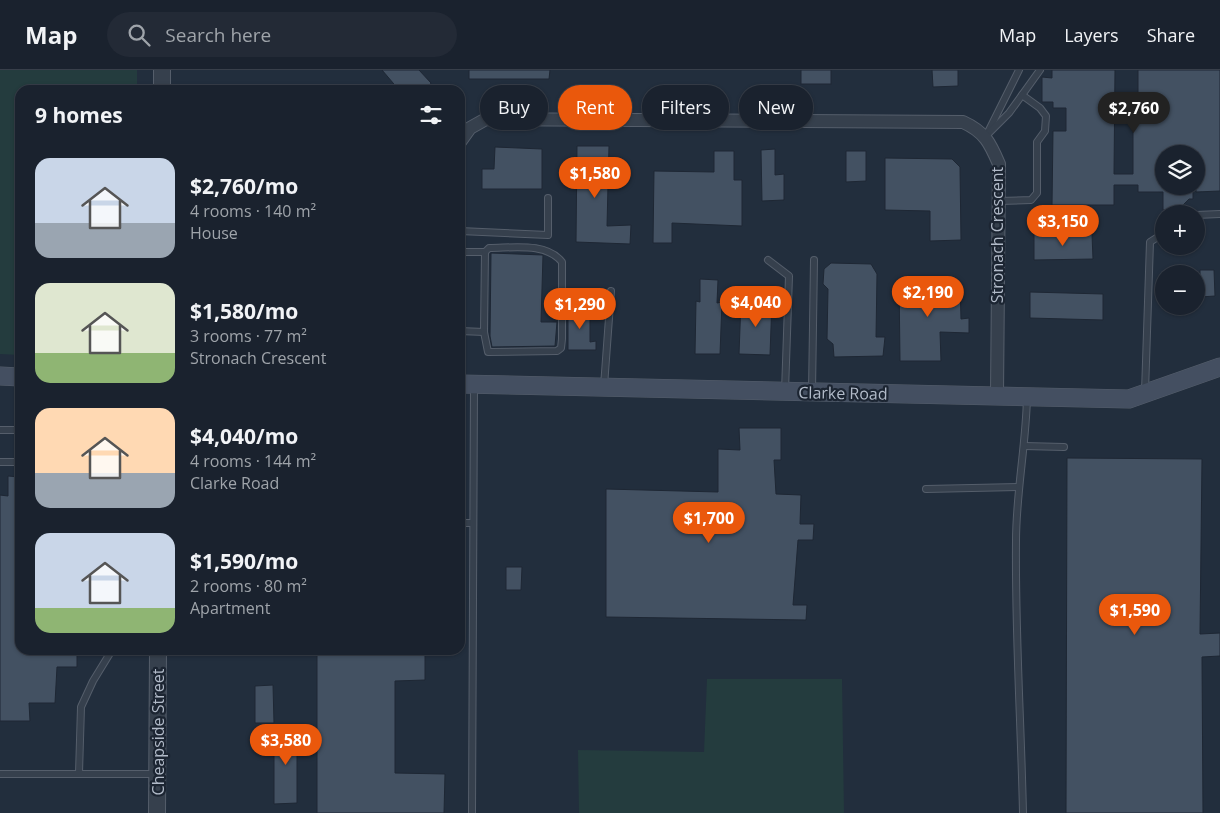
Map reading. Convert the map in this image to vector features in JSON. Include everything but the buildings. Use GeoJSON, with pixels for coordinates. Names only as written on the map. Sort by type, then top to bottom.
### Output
{"type":"FeatureCollection","features":[{"type":"Feature","properties":{"kind":"main road","name":"Clarke Road"},"geometry":{"type":"LineString","coordinates":[[467,384],[1129,399],[1220,367]]}},
{"type":"Feature","properties":{"kind":"main road"},"geometry":{"type":"LineString","coordinates":[[0,376],[15,377]]}},
{"type":"Feature","properties":{"kind":"street"},"geometry":{"type":"LineString","coordinates":[[162,70],[162,85]]}},
{"type":"Feature","properties":{"kind":"street","name":"Stronach Crescent"},"geometry":{"type":"LineString","coordinates":[[465,135],[470,128],[486,119],[963,122],[979,130],[985,137],[999,164],[997,396]]}},
{"type":"Feature","properties":{"kind":"street","name":"Cheapside Street"},"geometry":{"type":"LineString","coordinates":[[157,813],[158,655]]}},
{"type":"Feature","properties":{"kind":"lane"},"geometry":{"type":"LineString","coordinates":[[985,137],[1019,70]]}},
{"type":"Feature","properties":{"kind":"lane"},"geometry":{"type":"LineString","coordinates":[[985,137],[1009,113],[1040,70]]}},
{"type":"Feature","properties":{"kind":"lane"},"geometry":{"type":"LineString","coordinates":[[999,202],[1031,200],[1037,193],[1037,142],[1045,131],[1046,116],[1040,108],[1022,96]]}},
{"type":"Feature","properties":{"kind":"lane"},"geometry":{"type":"LineString","coordinates":[[465,231],[548,235],[548,198]]}},
{"type":"Feature","properties":{"kind":"lane"},"geometry":{"type":"LineString","coordinates":[[1205,215],[1220,214]]}},
{"type":"Feature","properties":{"kind":"lane"},"geometry":{"type":"LineString","coordinates":[[1145,393],[1150,242],[1155,239]]}},
{"type":"Feature","properties":{"kind":"lane"},"geometry":{"type":"LineString","coordinates":[[465,252],[485,252],[489,248],[534,248],[547,250],[557,256],[562,262],[562,339],[561,348],[558,351],[488,352],[484,332],[485,252]]}},
{"type":"Feature","properties":{"kind":"lane"},"geometry":{"type":"LineString","coordinates":[[768,260],[789,276],[785,391]]}},
{"type":"Feature","properties":{"kind":"lane"},"geometry":{"type":"LineString","coordinates":[[812,392],[814,260]]}},
{"type":"Feature","properties":{"kind":"lane"},"geometry":{"type":"LineString","coordinates":[[604,388],[611,292]]}},
{"type":"Feature","properties":{"kind":"lane"},"geometry":{"type":"LineString","coordinates":[[465,331],[484,332]]}},
{"type":"Feature","properties":{"kind":"lane"},"geometry":{"type":"LineString","coordinates":[[467,384],[474,523],[472,813]]}},
{"type":"Feature","properties":{"kind":"lane"},"geometry":{"type":"LineString","coordinates":[[1023,813],[1016,540],[1019,487],[1026,430],[1027,396]]}},
{"type":"Feature","properties":{"kind":"lane"},"geometry":{"type":"LineString","coordinates":[[0,430],[15,430]]}},
{"type":"Feature","properties":{"kind":"lane"},"geometry":{"type":"LineString","coordinates":[[1024,446],[1064,447]]}},
{"type":"Feature","properties":{"kind":"lane"},"geometry":{"type":"LineString","coordinates":[[0,462],[15,462]]}},
{"type":"Feature","properties":{"kind":"lane"},"geometry":{"type":"LineString","coordinates":[[926,489],[1019,487]]}},
{"type":"Feature","properties":{"kind":"lane"},"geometry":{"type":"LineString","coordinates":[[465,523],[474,523]]}},
{"type":"Feature","properties":{"kind":"lane"},"geometry":{"type":"LineString","coordinates":[[79,772],[81,707],[93,681],[109,655]]}},
{"type":"Feature","properties":{"kind":"lane"},"geometry":{"type":"LineString","coordinates":[[0,774],[79,772],[157,774]]}},
{"type":"Feature","properties":{"kind":"green space"},"geometry":{"type":"Polygon","coordinates":[[[0,70],[137,70],[137,85],[15,85],[15,355],[0,354],[0,70]]]}},
{"type":"Feature","properties":{"kind":"green space"},"geometry":{"type":"Polygon","coordinates":[[[707,679],[842,679],[844,813],[579,813],[578,750],[704,752],[707,679]]]}}]}
